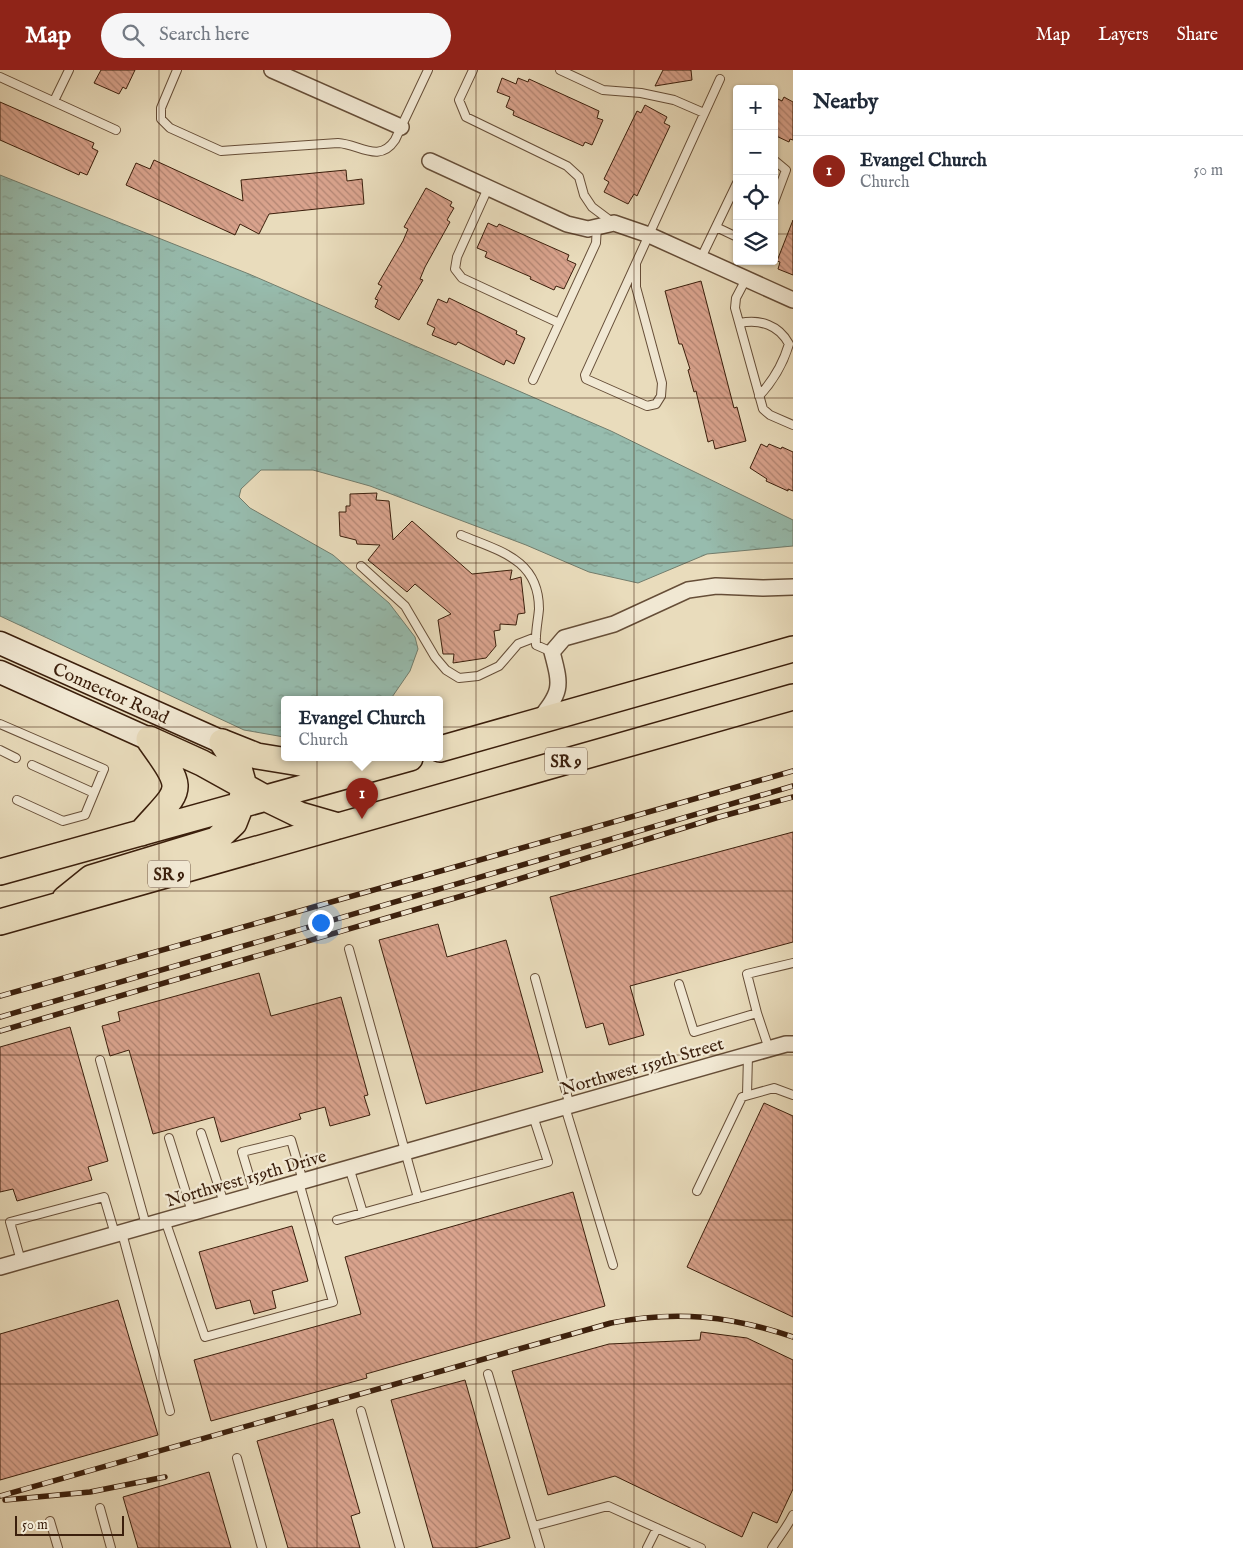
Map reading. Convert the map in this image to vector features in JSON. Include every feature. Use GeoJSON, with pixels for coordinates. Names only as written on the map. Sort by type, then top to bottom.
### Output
{"type":"FeatureCollection","features":[{"type":"Feature","properties":{"kind":"main road","name":"Connector Road"},"geometry":{"type":"LineString","coordinates":[[0,643],[222,742]]}},
{"type":"Feature","properties":{"kind":"main road"},"geometry":{"type":"LineString","coordinates":[[443,748],[793,649]]}},
{"type":"Feature","properties":{"kind":"main road","name":"Connector Road"},"geometry":{"type":"LineString","coordinates":[[0,672],[149,739]]}},
{"type":"Feature","properties":{"kind":"main road","name":"SR 9"},"geometry":{"type":"LineString","coordinates":[[0,922],[793,697]]}},
{"type":"Feature","properties":{"kind":"main road"},"geometry":{"type":"LineString","coordinates":[[149,739],[202,762],[242,796]]}},
{"type":"Feature","properties":{"kind":"main road"},"geometry":{"type":"LineString","coordinates":[[141,834],[168,805],[176,788],[176,780],[171,770],[149,739]]}},
{"type":"Feature","properties":{"kind":"main road"},"geometry":{"type":"LineString","coordinates":[[222,742],[257,756],[281,760]]}},
{"type":"Feature","properties":{"kind":"main road"},"geometry":{"type":"LineString","coordinates":[[56,906],[91,878],[216,840],[234,823],[242,796],[239,768],[222,742]]}},
{"type":"Feature","properties":{"kind":"main road"},"geometry":{"type":"LineString","coordinates":[[288,761],[300,763],[339,762],[366,770]]}},
{"type":"Feature","properties":{"kind":"main road"},"geometry":{"type":"LineString","coordinates":[[267,800],[399,761]]}},
{"type":"Feature","properties":{"kind":"main road"},"geometry":{"type":"LineString","coordinates":[[0,872],[141,834],[242,796],[267,800],[300,815],[338,826]]}},
{"type":"Feature","properties":{"kind":"street"},"geometry":{"type":"LineString","coordinates":[[272,70],[401,127]]}},
{"type":"Feature","properties":{"kind":"street"},"geometry":{"type":"LineString","coordinates":[[430,162],[567,224],[588,229],[614,223],[649,235],[793,300]]}},
{"type":"Feature","properties":{"kind":"street"},"geometry":{"type":"LineString","coordinates":[[538,722],[554,701],[559,686],[555,649],[564,638],[614,624],[688,590],[716,586],[793,587]]}},
{"type":"Feature","properties":{"kind":"street","name":"Northwest 159th Street"},"geometry":{"type":"LineString","coordinates":[[502,1124],[793,1044]]}},
{"type":"Feature","properties":{"kind":"street","name":"Northwest 159th Drive"},"geometry":{"type":"LineString","coordinates":[[0,1267],[502,1124]]}},
{"type":"Feature","properties":{"kind":"lane"},"geometry":{"type":"LineString","coordinates":[[54,102],[69,70]]}},
{"type":"Feature","properties":{"kind":"lane"},"geometry":{"type":"LineString","coordinates":[[177,70],[161,108],[161,119],[170,128],[221,151],[338,143],[350,144],[363,151],[381,152],[390,147],[428,70]]}},
{"type":"Feature","properties":{"kind":"lane"},"geometry":{"type":"LineString","coordinates":[[473,70],[460,100],[466,117],[567,166],[579,177],[584,195],[592,207],[614,223]]}},
{"type":"Feature","properties":{"kind":"lane"},"geometry":{"type":"LineString","coordinates":[[560,70],[603,90],[641,93],[674,100],[704,113]]}},
{"type":"Feature","properties":{"kind":"lane"},"geometry":{"type":"LineString","coordinates":[[0,77],[116,130]]}},
{"type":"Feature","properties":{"kind":"lane"},"geometry":{"type":"LineString","coordinates":[[636,264],[636,288],[662,384],[661,396],[656,404],[647,406],[586,379],[586,375],[704,113],[720,79]]}},
{"type":"Feature","properties":{"kind":"lane"},"geometry":{"type":"LineString","coordinates":[[778,163],[786,170],[778,191]]}},
{"type":"Feature","properties":{"kind":"lane"},"geometry":{"type":"LineString","coordinates":[[488,188],[457,257],[455,269],[462,278],[559,323]]}},
{"type":"Feature","properties":{"kind":"lane"},"geometry":{"type":"LineString","coordinates":[[701,258],[733,191]]}},
{"type":"Feature","properties":{"kind":"lane"},"geometry":{"type":"LineString","coordinates":[[533,380],[596,243],[597,226]]}},
{"type":"Feature","properties":{"kind":"lane"},"geometry":{"type":"LineString","coordinates":[[716,227],[733,235]]}},
{"type":"Feature","properties":{"kind":"lane"},"geometry":{"type":"LineString","coordinates":[[746,279],[736,298],[735,308],[763,409],[770,415],[793,425]]}},
{"type":"Feature","properties":{"kind":"lane"},"geometry":{"type":"LineString","coordinates":[[740,323],[751,321],[767,324],[783,333],[789,344],[784,360],[773,381],[759,396]]}},
{"type":"Feature","properties":{"kind":"lane"},"geometry":{"type":"LineString","coordinates":[[461,536],[523,564],[536,590],[539,608],[536,644],[555,649]]}},
{"type":"Feature","properties":{"kind":"lane"},"geometry":{"type":"LineString","coordinates":[[361,566],[405,606],[436,657],[446,670],[459,678],[478,676],[499,666],[518,644],[536,637]]}},
{"type":"Feature","properties":{"kind":"lane"},"geometry":{"type":"LineString","coordinates":[[0,724],[104,769],[85,815],[63,820],[17,800]]}},
{"type":"Feature","properties":{"kind":"lane"},"geometry":{"type":"LineString","coordinates":[[0,750],[16,758]]}},
{"type":"Feature","properties":{"kind":"lane"},"geometry":{"type":"LineString","coordinates":[[32,765],[94,793]]}},
{"type":"Feature","properties":{"kind":"lane"},"geometry":{"type":"LineString","coordinates":[[349,949],[418,1198]]}},
{"type":"Feature","properties":{"kind":"lane"},"geometry":{"type":"LineString","coordinates":[[770,1049],[757,1013],[747,974],[793,963]]}},
{"type":"Feature","properties":{"kind":"lane"},"geometry":{"type":"LineString","coordinates":[[536,978],[568,1107],[613,1265]]}},
{"type":"Feature","properties":{"kind":"lane"},"geometry":{"type":"LineString","coordinates":[[679,984],[694,1032],[757,1013]]}},
{"type":"Feature","properties":{"kind":"lane"},"geometry":{"type":"LineString","coordinates":[[748,1055],[748,1095]]}},
{"type":"Feature","properties":{"kind":"lane"},"geometry":{"type":"LineString","coordinates":[[100,1060],[146,1225]]}},
{"type":"Feature","properties":{"kind":"lane"},"geometry":{"type":"LineString","coordinates":[[697,1191],[742,1097],[774,1088],[793,1095]]}},
{"type":"Feature","properties":{"kind":"lane"},"geometry":{"type":"LineString","coordinates":[[337,1220],[548,1162],[533,1116]]}},
{"type":"Feature","properties":{"kind":"lane"},"geometry":{"type":"LineString","coordinates":[[201,1133],[224,1203]]}},
{"type":"Feature","properties":{"kind":"lane"},"geometry":{"type":"LineString","coordinates":[[169,1138],[192,1212]]}},
{"type":"Feature","properties":{"kind":"lane"},"geometry":{"type":"LineString","coordinates":[[164,1220],[204,1336],[334,1302],[291,1140],[242,1152],[254,1195]]}},
{"type":"Feature","properties":{"kind":"lane"},"geometry":{"type":"LineString","coordinates":[[349,1167],[363,1213]]}},
{"type":"Feature","properties":{"kind":"lane"},"geometry":{"type":"LineString","coordinates":[[21,1261],[10,1222],[104,1197],[118,1233],[170,1411]]}},
{"type":"Feature","properties":{"kind":"lane"},"geometry":{"type":"LineString","coordinates":[[488,1374],[540,1548]]}},
{"type":"Feature","properties":{"kind":"lane"},"geometry":{"type":"LineString","coordinates":[[360,1411],[400,1548]]}},
{"type":"Feature","properties":{"kind":"lane"},"geometry":{"type":"LineString","coordinates":[[237,1458],[262,1548]]}},
{"type":"Feature","properties":{"kind":"lane"},"geometry":{"type":"LineString","coordinates":[[534,1526],[608,1506],[701,1548]]}},
{"type":"Feature","properties":{"kind":"lane"},"geometry":{"type":"LineString","coordinates":[[100,1508],[111,1548]]}},
{"type":"Feature","properties":{"kind":"lane"},"geometry":{"type":"LineString","coordinates":[[772,1548],[790,1527],[793,1515]]}},
{"type":"Feature","properties":{"kind":"lane"},"geometry":{"type":"LineString","coordinates":[[50,1521],[58,1548]]}},
{"type":"Feature","properties":{"kind":"lane"},"geometry":{"type":"LineString","coordinates":[[647,1548],[656,1528]]}},
{"type":"Feature","properties":{"kind":"water"},"geometry":{"type":"Polygon","coordinates":[[[0,175],[249,274],[611,431],[793,520],[793,546],[707,554],[638,583],[589,572],[526,545],[370,486],[313,470],[261,470],[241,489],[239,497],[250,508],[333,555],[389,603],[415,637],[418,649],[410,671],[393,696],[281,696],[281,736],[244,730],[0,616],[0,175]]]}},
{"type":"Feature","properties":{"kind":"building"},"geometry":{"type":"Polygon","coordinates":[[[101,70],[135,70],[126,89],[123,87],[119,94],[94,83],[101,70]]]}},
{"type":"Feature","properties":{"kind":"building"},"geometry":{"type":"Polygon","coordinates":[[[663,70],[691,70],[692,80],[655,86],[663,70]]]}},
{"type":"Feature","properties":{"kind":"building"},"geometry":{"type":"Polygon","coordinates":[[[502,78],[516,84],[518,78],[528,82],[529,79],[599,111],[597,118],[603,120],[592,145],[585,142],[583,146],[513,115],[514,111],[506,107],[510,97],[497,92],[502,78]]]}},
{"type":"Feature","properties":{"kind":"building"},"geometry":{"type":"Polygon","coordinates":[[[784,97],[793,102],[793,140],[790,139],[789,142],[778,137],[778,99],[782,101],[784,97]]]}},
{"type":"Feature","properties":{"kind":"building"},"geometry":{"type":"Polygon","coordinates":[[[0,102],[94,143],[92,148],[98,151],[87,175],[80,172],[79,175],[0,140],[0,102]]]}},
{"type":"Feature","properties":{"kind":"building"},"geometry":{"type":"Polygon","coordinates":[[[645,105],[667,117],[664,123],[670,126],[637,196],[634,194],[628,204],[604,192],[609,182],[604,179],[637,111],[641,113],[645,105]]]}},
{"type":"Feature","properties":{"kind":"building"},"geometry":{"type":"Polygon","coordinates":[[[154,160],[243,201],[241,180],[346,170],[347,181],[362,179],[364,204],[269,214],[259,234],[240,224],[235,235],[126,185],[136,163],[150,169],[154,160]]]}},
{"type":"Feature","properties":{"kind":"building"},"geometry":{"type":"Polygon","coordinates":[[[426,188],[452,202],[450,206],[454,208],[447,220],[450,222],[425,267],[420,279],[423,280],[399,320],[375,307],[378,300],[375,299],[382,286],[378,284],[403,241],[408,229],[404,227],[426,188]]]}},
{"type":"Feature","properties":{"kind":"building"},"geometry":{"type":"Polygon","coordinates":[[[793,220],[793,275],[778,269],[780,262],[778,258],[793,220]]]}},
{"type":"Feature","properties":{"kind":"building"},"geometry":{"type":"Polygon","coordinates":[[[488,223],[497,227],[499,224],[569,255],[567,260],[576,264],[564,289],[556,286],[554,290],[530,279],[531,277],[485,257],[487,252],[477,248],[488,223]]]}},
{"type":"Feature","properties":{"kind":"building"},"geometry":{"type":"Polygon","coordinates":[[[701,281],[734,408],[737,407],[746,441],[715,449],[713,440],[708,442],[696,391],[694,392],[688,370],[690,369],[682,344],[679,344],[665,291],[701,281]]]}},
{"type":"Feature","properties":{"kind":"building"},"geometry":{"type":"Polygon","coordinates":[[[449,298],[517,331],[516,334],[525,338],[514,364],[506,360],[504,365],[458,342],[456,345],[432,335],[435,328],[427,324],[438,299],[447,303],[449,298]]]}},
{"type":"Feature","properties":{"kind":"building"},"geometry":{"type":"Polygon","coordinates":[[[761,444],[767,447],[769,444],[781,449],[782,447],[793,452],[793,491],[788,489],[788,491],[766,481],[767,479],[750,468],[761,444]]]}},
{"type":"Feature","properties":{"kind":"building"},"geometry":{"type":"Polygon","coordinates":[[[377,493],[376,500],[389,501],[393,540],[412,521],[472,574],[512,570],[510,580],[521,577],[525,613],[518,614],[516,625],[500,624],[500,630],[494,631],[496,646],[486,658],[453,663],[454,654],[443,654],[438,620],[451,614],[415,584],[407,592],[368,560],[380,545],[357,544],[356,540],[340,536],[339,512],[346,512],[346,506],[350,506],[350,494],[377,493]]]}},
{"type":"Feature","properties":{"kind":"building"},"geometry":{"type":"Polygon","coordinates":[[[793,832],[793,942],[630,986],[644,1035],[609,1045],[603,1023],[586,1028],[550,897],[793,832]]]}},
{"type":"Feature","properties":{"kind":"building"},"geometry":{"type":"Polygon","coordinates":[[[438,924],[447,957],[506,940],[543,1072],[426,1104],[379,940],[438,924]]]}},
{"type":"Feature","properties":{"kind":"building"},"geometry":{"type":"Polygon","coordinates":[[[259,973],[271,1016],[341,997],[368,1095],[364,1096],[370,1115],[330,1126],[325,1107],[299,1114],[301,1119],[221,1142],[214,1117],[153,1134],[129,1050],[110,1056],[102,1026],[120,1021],[118,1012],[259,973]]]}},
{"type":"Feature","properties":{"kind":"building"},"geometry":{"type":"Polygon","coordinates":[[[70,1027],[108,1161],[88,1167],[92,1180],[17,1201],[13,1189],[0,1192],[0,1047],[70,1027]]]}},
{"type":"Feature","properties":{"kind":"building"},"geometry":{"type":"Polygon","coordinates":[[[764,1103],[793,1116],[793,1317],[687,1267],[764,1103]]]}},
{"type":"Feature","properties":{"kind":"building"},"geometry":{"type":"Polygon","coordinates":[[[573,1192],[605,1306],[366,1374],[367,1378],[211,1421],[194,1360],[361,1314],[345,1257],[573,1192]]]}},
{"type":"Feature","properties":{"kind":"building"},"geometry":{"type":"Polygon","coordinates":[[[292,1226],[308,1281],[272,1291],[276,1308],[254,1314],[250,1300],[216,1309],[199,1252],[292,1226]]]}},
{"type":"Feature","properties":{"kind":"building"},"geometry":{"type":"Polygon","coordinates":[[[118,1300],[158,1435],[0,1480],[0,1334],[118,1300]]]}},
{"type":"Feature","properties":{"kind":"building"},"geometry":{"type":"Polygon","coordinates":[[[701,1332],[747,1338],[793,1360],[793,1489],[777,1523],[753,1512],[742,1537],[615,1476],[548,1495],[512,1371],[609,1344],[700,1340],[701,1332]]]}},
{"type":"Feature","properties":{"kind":"building"},"geometry":{"type":"Polygon","coordinates":[[[465,1380],[510,1538],[475,1548],[433,1548],[391,1400],[465,1380]]]}},
{"type":"Feature","properties":{"kind":"building"},"geometry":{"type":"Polygon","coordinates":[[[333,1419],[360,1513],[351,1516],[360,1548],[288,1548],[257,1441],[333,1419]]]}},
{"type":"Feature","properties":{"kind":"building"},"geometry":{"type":"Polygon","coordinates":[[[209,1472],[231,1548],[138,1548],[123,1497],[209,1472]]]}},
{"type":"Feature","properties":{"kind":"railway"},"geometry":{"type":"LineString","coordinates":[[0,996],[793,771]]}},
{"type":"Feature","properties":{"kind":"railway"},"geometry":{"type":"LineString","coordinates":[[0,1017],[793,786]]}},
{"type":"Feature","properties":{"kind":"railway"},"geometry":{"type":"LineString","coordinates":[[0,1031],[496,886],[719,817],[793,797]]}},
{"type":"Feature","properties":{"kind":"railway"},"geometry":{"type":"LineString","coordinates":[[0,1496],[611,1323],[658,1317],[703,1317],[748,1324],[793,1337]]}},
{"type":"Feature","properties":{"kind":"railway"},"geometry":{"type":"LineString","coordinates":[[5,1500],[90,1492],[165,1477]]}},
{"type":"Feature","properties":{"kind":"place","name":"Evangel Church"},"geometry":{"type":"Point","coordinates":[362,819]}}]}
